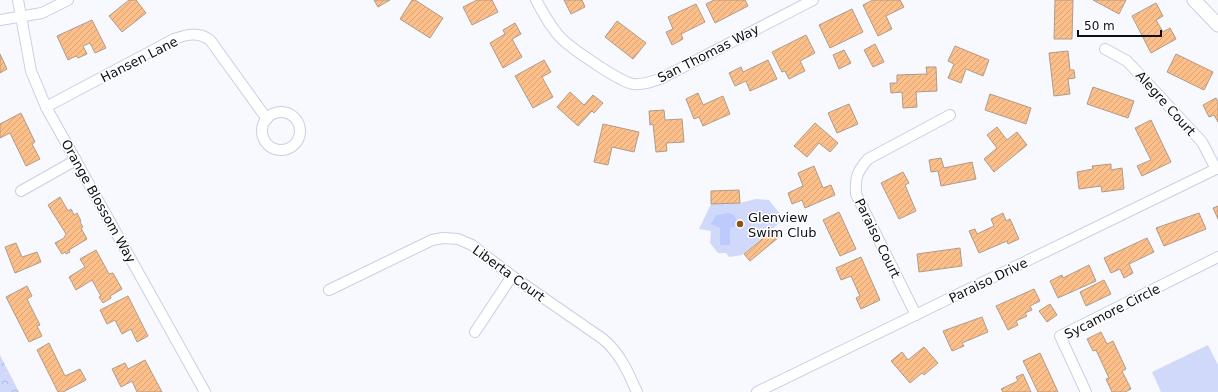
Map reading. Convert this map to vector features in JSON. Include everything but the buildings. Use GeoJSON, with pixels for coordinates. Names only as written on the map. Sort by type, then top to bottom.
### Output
{"type":"FeatureCollection","features":[{"type":"Feature","properties":{"kind":"street","name":"Orange Blossom Way"},"geometry":{"type":"LineString","coordinates":[[18,0],[31,71],[46,107],[205,392]]}},
{"type":"Feature","properties":{"kind":"street"},"geometry":{"type":"LineString","coordinates":[[0,20],[42,13],[68,0]]}},
{"type":"Feature","properties":{"kind":"street","name":"San Thomas Way"},"geometry":{"type":"LineString","coordinates":[[536,0],[554,30],[564,41],[619,79],[632,84],[646,84],[660,79],[814,0]]}},
{"type":"Feature","properties":{"kind":"street"},"geometry":{"type":"LineString","coordinates":[[1194,0],[1218,25]]}},
{"type":"Feature","properties":{"kind":"street","name":"Hansen Lane"},"geometry":{"type":"LineString","coordinates":[[46,107],[174,39],[189,34],[203,35],[210,40],[267,119]]}},
{"type":"Feature","properties":{"kind":"street","name":"Alegre Court"},"geometry":{"type":"LineString","coordinates":[[1105,49],[1127,61],[1202,142],[1217,168]]}},
{"type":"Feature","properties":{"kind":"street","name":"Paraiso Court"},"geometry":{"type":"LineString","coordinates":[[916,315],[856,194],[855,180],[859,170],[868,159],[950,115]]}},
{"type":"Feature","properties":{"kind":"street"},"geometry":{"type":"LineString","coordinates":[[21,191],[76,160]]}},
{"type":"Feature","properties":{"kind":"street","name":"Paraiso Drive"},"geometry":{"type":"LineString","coordinates":[[757,392],[1217,168]]}},
{"type":"Feature","properties":{"kind":"street","name":"Liberta Court"},"geometry":{"type":"LineString","coordinates":[[329,290],[432,240],[443,238],[458,239],[472,245],[512,276],[613,347],[624,364],[638,392]]}},
{"type":"Feature","properties":{"kind":"street","name":"Sycamore Circle"},"geometry":{"type":"LineString","coordinates":[[1086,392],[1060,336],[1218,257]]}},
{"type":"Feature","properties":{"kind":"street"},"geometry":{"type":"LineString","coordinates":[[475,332],[512,276]]}},
{"type":"Feature","properties":{"kind":"green space","name":"Glenview Swim Club"},"geometry":{"type":"Polygon","coordinates":[[[756,199],[769,200],[784,219],[742,255],[729,257],[726,253],[718,253],[710,243],[711,231],[699,229],[711,204],[740,203],[756,199]]]}},
{"type":"Feature","properties":{"kind":"green space"},"geometry":{"type":"Polygon","coordinates":[[[1208,345],[1218,365],[1218,392],[1161,392],[1152,372],[1208,345]]]}},
{"type":"Feature","properties":{"kind":"green space"},"geometry":{"type":"Polygon","coordinates":[[[0,355],[19,392],[0,392],[0,355]]]}},
{"type":"Feature","properties":{"kind":"shaded area"},"geometry":{"type":"Polygon","coordinates":[[[729,213],[734,215],[739,225],[730,228],[730,245],[720,245],[720,228],[711,224],[716,215],[729,213]]]}},
{"type":"Feature","properties":{"kind":"place","name":"Glenview Swim Club"},"geometry":{"type":"Point","coordinates":[740,224]}}]}
